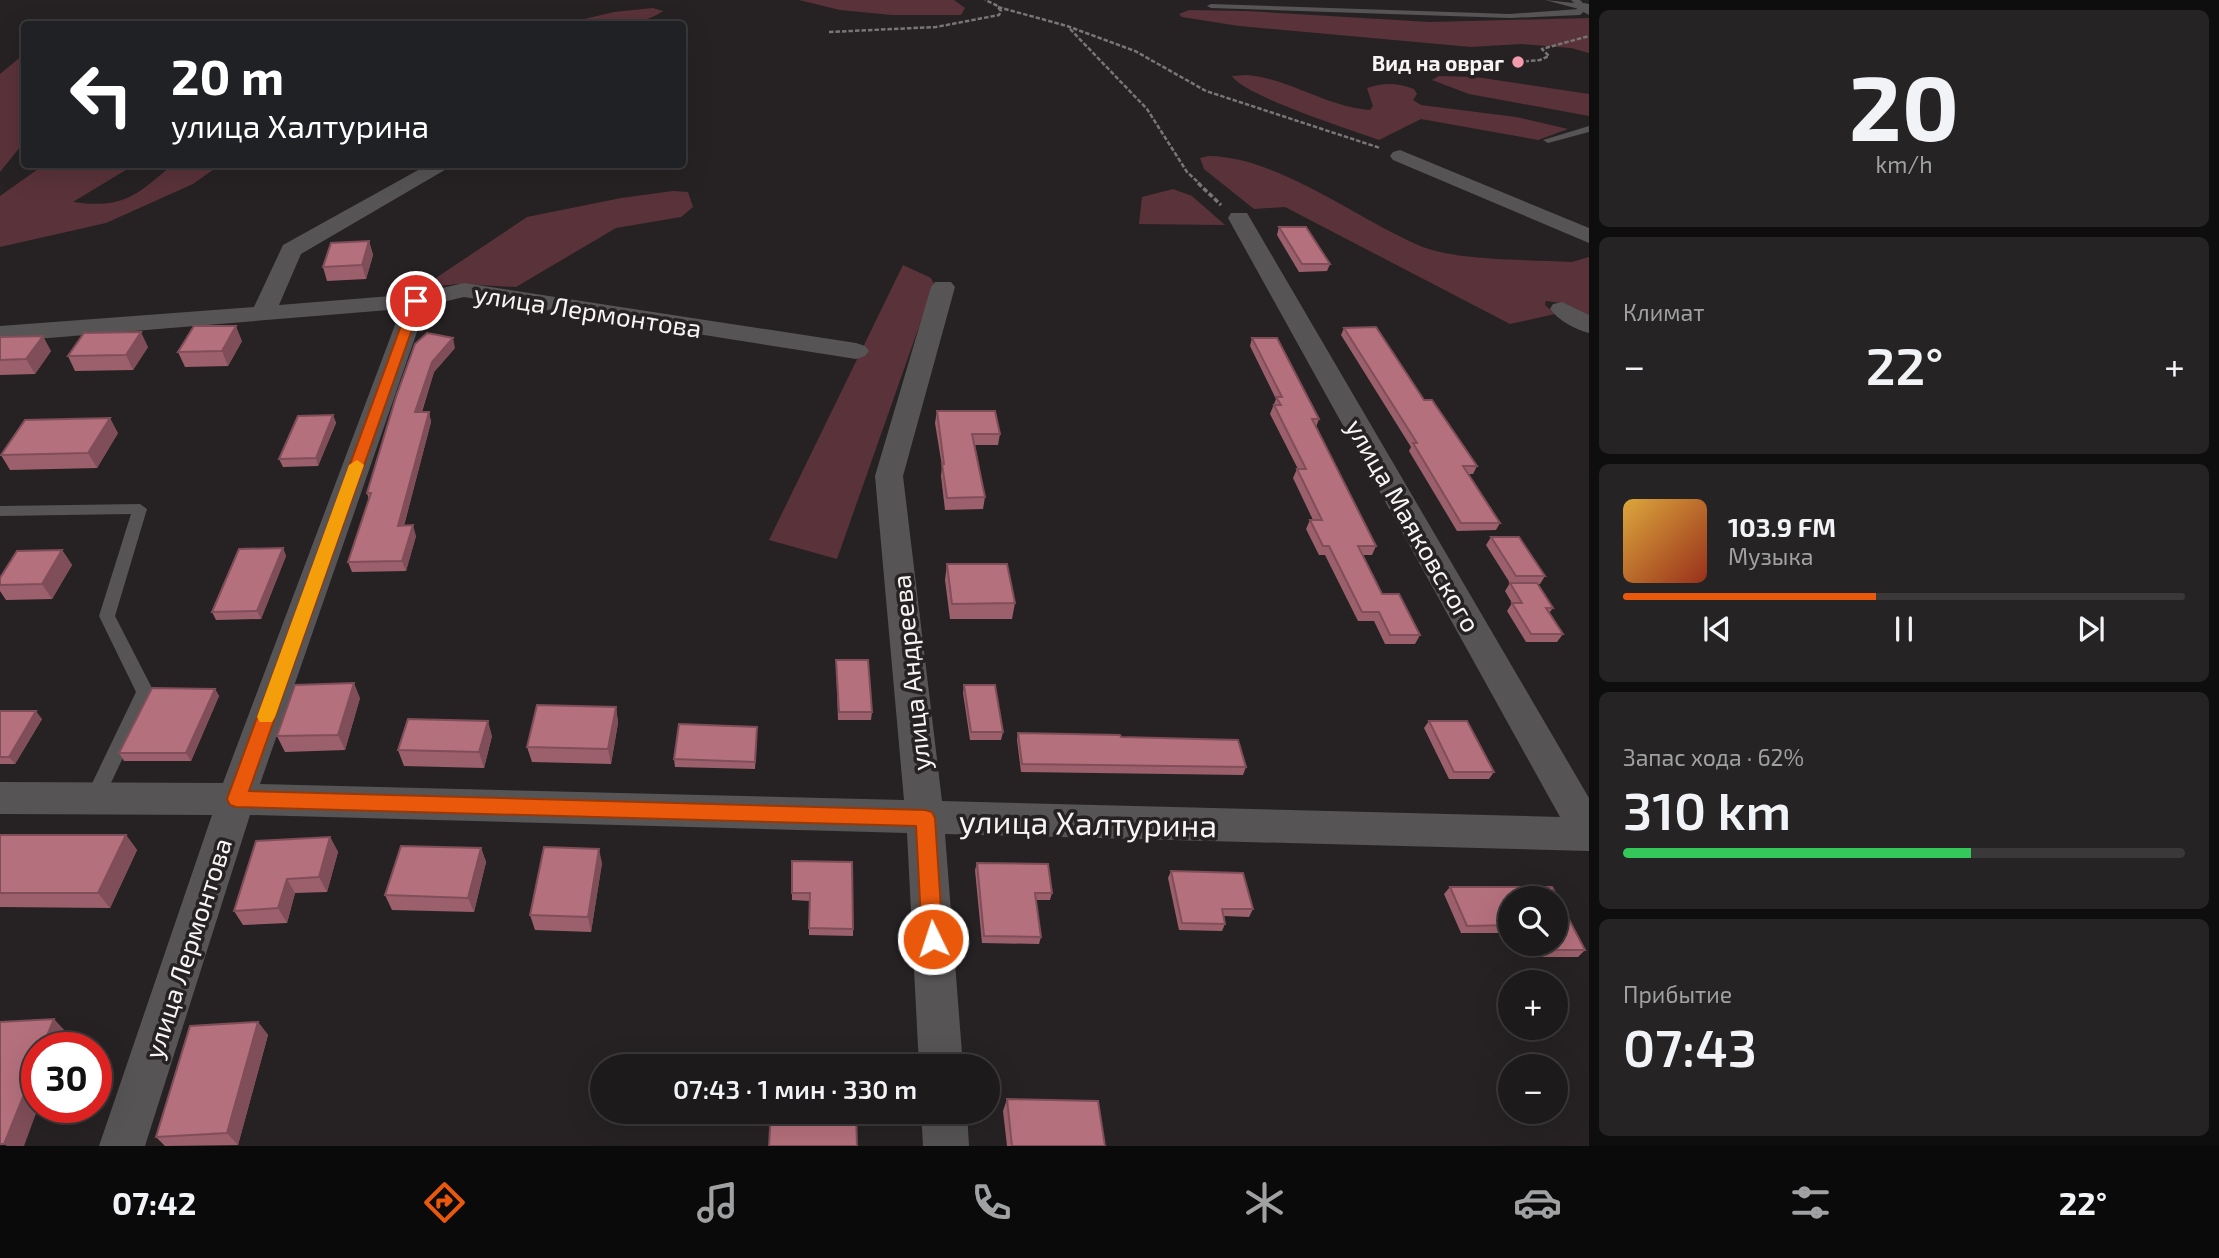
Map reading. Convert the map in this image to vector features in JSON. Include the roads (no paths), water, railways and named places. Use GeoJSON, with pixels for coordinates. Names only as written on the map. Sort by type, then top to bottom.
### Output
{"type":"FeatureCollection","features":[{"type":"Feature","properties":{"kind":"street"},"geometry":{"type":"LineString","coordinates":[[1400,156],[1589,236]]}},
{"type":"Feature","properties":{"kind":"street"},"geometry":{"type":"LineString","coordinates":[[263,313],[291,250],[437,168]]}},
{"type":"Feature","properties":{"kind":"street","name":"улица Маяковского"},"geometry":{"type":"LineString","coordinates":[[1239,218],[1589,834]]}},
{"type":"Feature","properties":{"kind":"street","name":"улица Андреева"},"geometry":{"type":"LineString","coordinates":[[940,1054],[925,818],[889,476],[943,287]]}},
{"type":"Feature","properties":{"kind":"street","name":"улица Лермонтова"},"geometry":{"type":"LineString","coordinates":[[122,1146],[236,799],[416,301],[464,290],[856,351]]}},
{"type":"Feature","properties":{"kind":"street"},"geometry":{"type":"LineString","coordinates":[[0,334],[416,301]]}},
{"type":"Feature","properties":{"kind":"street"},"geometry":{"type":"LineString","coordinates":[[1562,309],[1589,326]]}},
{"type":"Feature","properties":{"kind":"street","name":"улица Халтурина"},"geometry":{"type":"LineString","coordinates":[[0,798],[236,799],[1589,834]]}},
{"type":"Feature","properties":{"kind":"street"},"geometry":{"type":"LineString","coordinates":[[945,1124],[946,1146]]}},
{"type":"Feature","properties":{"kind":"lane"},"geometry":{"type":"LineString","coordinates":[[1210,6],[1510,16],[1580,13],[1583,6],[1549,0]]}},
{"type":"Feature","properties":{"kind":"lane"},"geometry":{"type":"LineString","coordinates":[[1548,141],[1589,129]]}},
{"type":"Feature","properties":{"kind":"lane"},"geometry":{"type":"LineString","coordinates":[[0,511],[140,509],[107,616],[145,692],[94,798]]}},
{"type":"Feature","properties":{"kind":"place","name":"Вид на овраг"},"geometry":{"type":"Point","coordinates":[1518,62]}}]}
